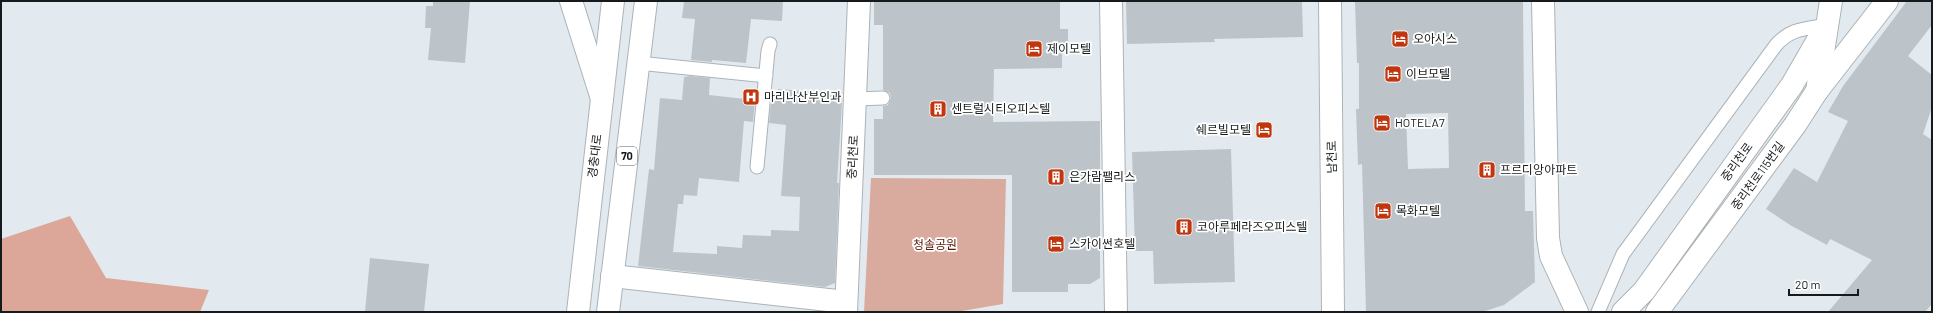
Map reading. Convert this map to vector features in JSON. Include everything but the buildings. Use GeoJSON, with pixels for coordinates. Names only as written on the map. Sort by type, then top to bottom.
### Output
{"type":"FeatureCollection","features":[{"type":"Feature","properties":{"kind":"street"},"geometry":{"type":"LineString","coordinates":[[571,1],[602,99]]}},
{"type":"Feature","properties":{"kind":"street","name":"경충대로"},"geometry":{"type":"LineString","coordinates":[[578,312],[613,1]]}},
{"type":"Feature","properties":{"kind":"street","name":"70"},"geometry":{"type":"LineString","coordinates":[[608,312],[646,1]]}},
{"type":"Feature","properties":{"kind":"street","name":"중리천로"},"geometry":{"type":"LineString","coordinates":[[846,307],[859,1]]}},
{"type":"Feature","properties":{"kind":"street"},"geometry":{"type":"LineString","coordinates":[[1110,1],[1116,312]]}},
{"type":"Feature","properties":{"kind":"street","name":"남천로"},"geometry":{"type":"LineString","coordinates":[[1330,1],[1333,312]]}},
{"type":"Feature","properties":{"kind":"street"},"geometry":{"type":"LineString","coordinates":[[1543,1],[1548,238],[1550,256],[1577,312]]}},
{"type":"Feature","properties":{"kind":"street","name":"중리천로"},"geometry":{"type":"LineString","coordinates":[[1623,312],[1644,291],[1792,85],[1827,25],[1831,1]]}},
{"type":"Feature","properties":{"kind":"street"},"geometry":{"type":"LineString","coordinates":[[1817,91],[1887,1]]}},
{"type":"Feature","properties":{"kind":"street","name":"중리천로115번길"},"geometry":{"type":"LineString","coordinates":[[1657,312],[1795,125],[1817,91],[1827,25]]}},
{"type":"Feature","properties":{"kind":"street"},"geometry":{"type":"LineString","coordinates":[[612,276],[846,307]]}},
{"type":"Feature","properties":{"kind":"lane"},"geometry":{"type":"LineString","coordinates":[[1598,312],[1623,254],[1776,45],[1784,36],[1793,32],[1827,25]]}},
{"type":"Feature","properties":{"kind":"lane"},"geometry":{"type":"LineString","coordinates":[[757,167],[770,44]]}},
{"type":"Feature","properties":{"kind":"lane"},"geometry":{"type":"LineString","coordinates":[[638,63],[766,76]]}},
{"type":"Feature","properties":{"kind":"lane"},"geometry":{"type":"LineString","coordinates":[[856,99],[883,98]]}},
{"type":"Feature","properties":{"kind":"green space","name":"청솔공원"},"geometry":{"type":"Polygon","coordinates":[[[871,178],[1006,179],[1003,304],[956,312],[864,312],[871,178]]]}},
{"type":"Feature","properties":{"kind":"shaded area"},"geometry":{"type":"Polygon","coordinates":[[[70,216],[106,278],[209,290],[200,312],[1,312],[1,239],[70,216]]]}},
{"type":"Feature","properties":{"kind":"place","name":"오아시스"},"geometry":{"type":"Point","coordinates":[1400,39]}},
{"type":"Feature","properties":{"kind":"place","name":"제이모텔"},"geometry":{"type":"Point","coordinates":[1034,49]}},
{"type":"Feature","properties":{"kind":"place","name":"이브모텔"},"geometry":{"type":"Point","coordinates":[1393,74]}},
{"type":"Feature","properties":{"kind":"place","name":"마리나산부인과"},"geometry":{"type":"Point","coordinates":[751,97]}},
{"type":"Feature","properties":{"kind":"place","name":"센트럴시티오피스텔"},"geometry":{"type":"Point","coordinates":[938,109]}},
{"type":"Feature","properties":{"kind":"place","name":"HOTELA7"},"geometry":{"type":"Point","coordinates":[1382,123]}},
{"type":"Feature","properties":{"kind":"place","name":"쉐르빌모텔"},"geometry":{"type":"Point","coordinates":[1264,130]}},
{"type":"Feature","properties":{"kind":"place","name":"프르디앙아파트"},"geometry":{"type":"Point","coordinates":[1487,170]}},
{"type":"Feature","properties":{"kind":"place","name":"은가람팰리스"},"geometry":{"type":"Point","coordinates":[1056,177]}},
{"type":"Feature","properties":{"kind":"place","name":"목화모텔"},"geometry":{"type":"Point","coordinates":[1383,211]}},
{"type":"Feature","properties":{"kind":"place","name":"코아루페라즈오피스텔"},"geometry":{"type":"Point","coordinates":[1184,227]}},
{"type":"Feature","properties":{"kind":"place","name":"스카이썬호텔"},"geometry":{"type":"Point","coordinates":[1056,244]}}]}
